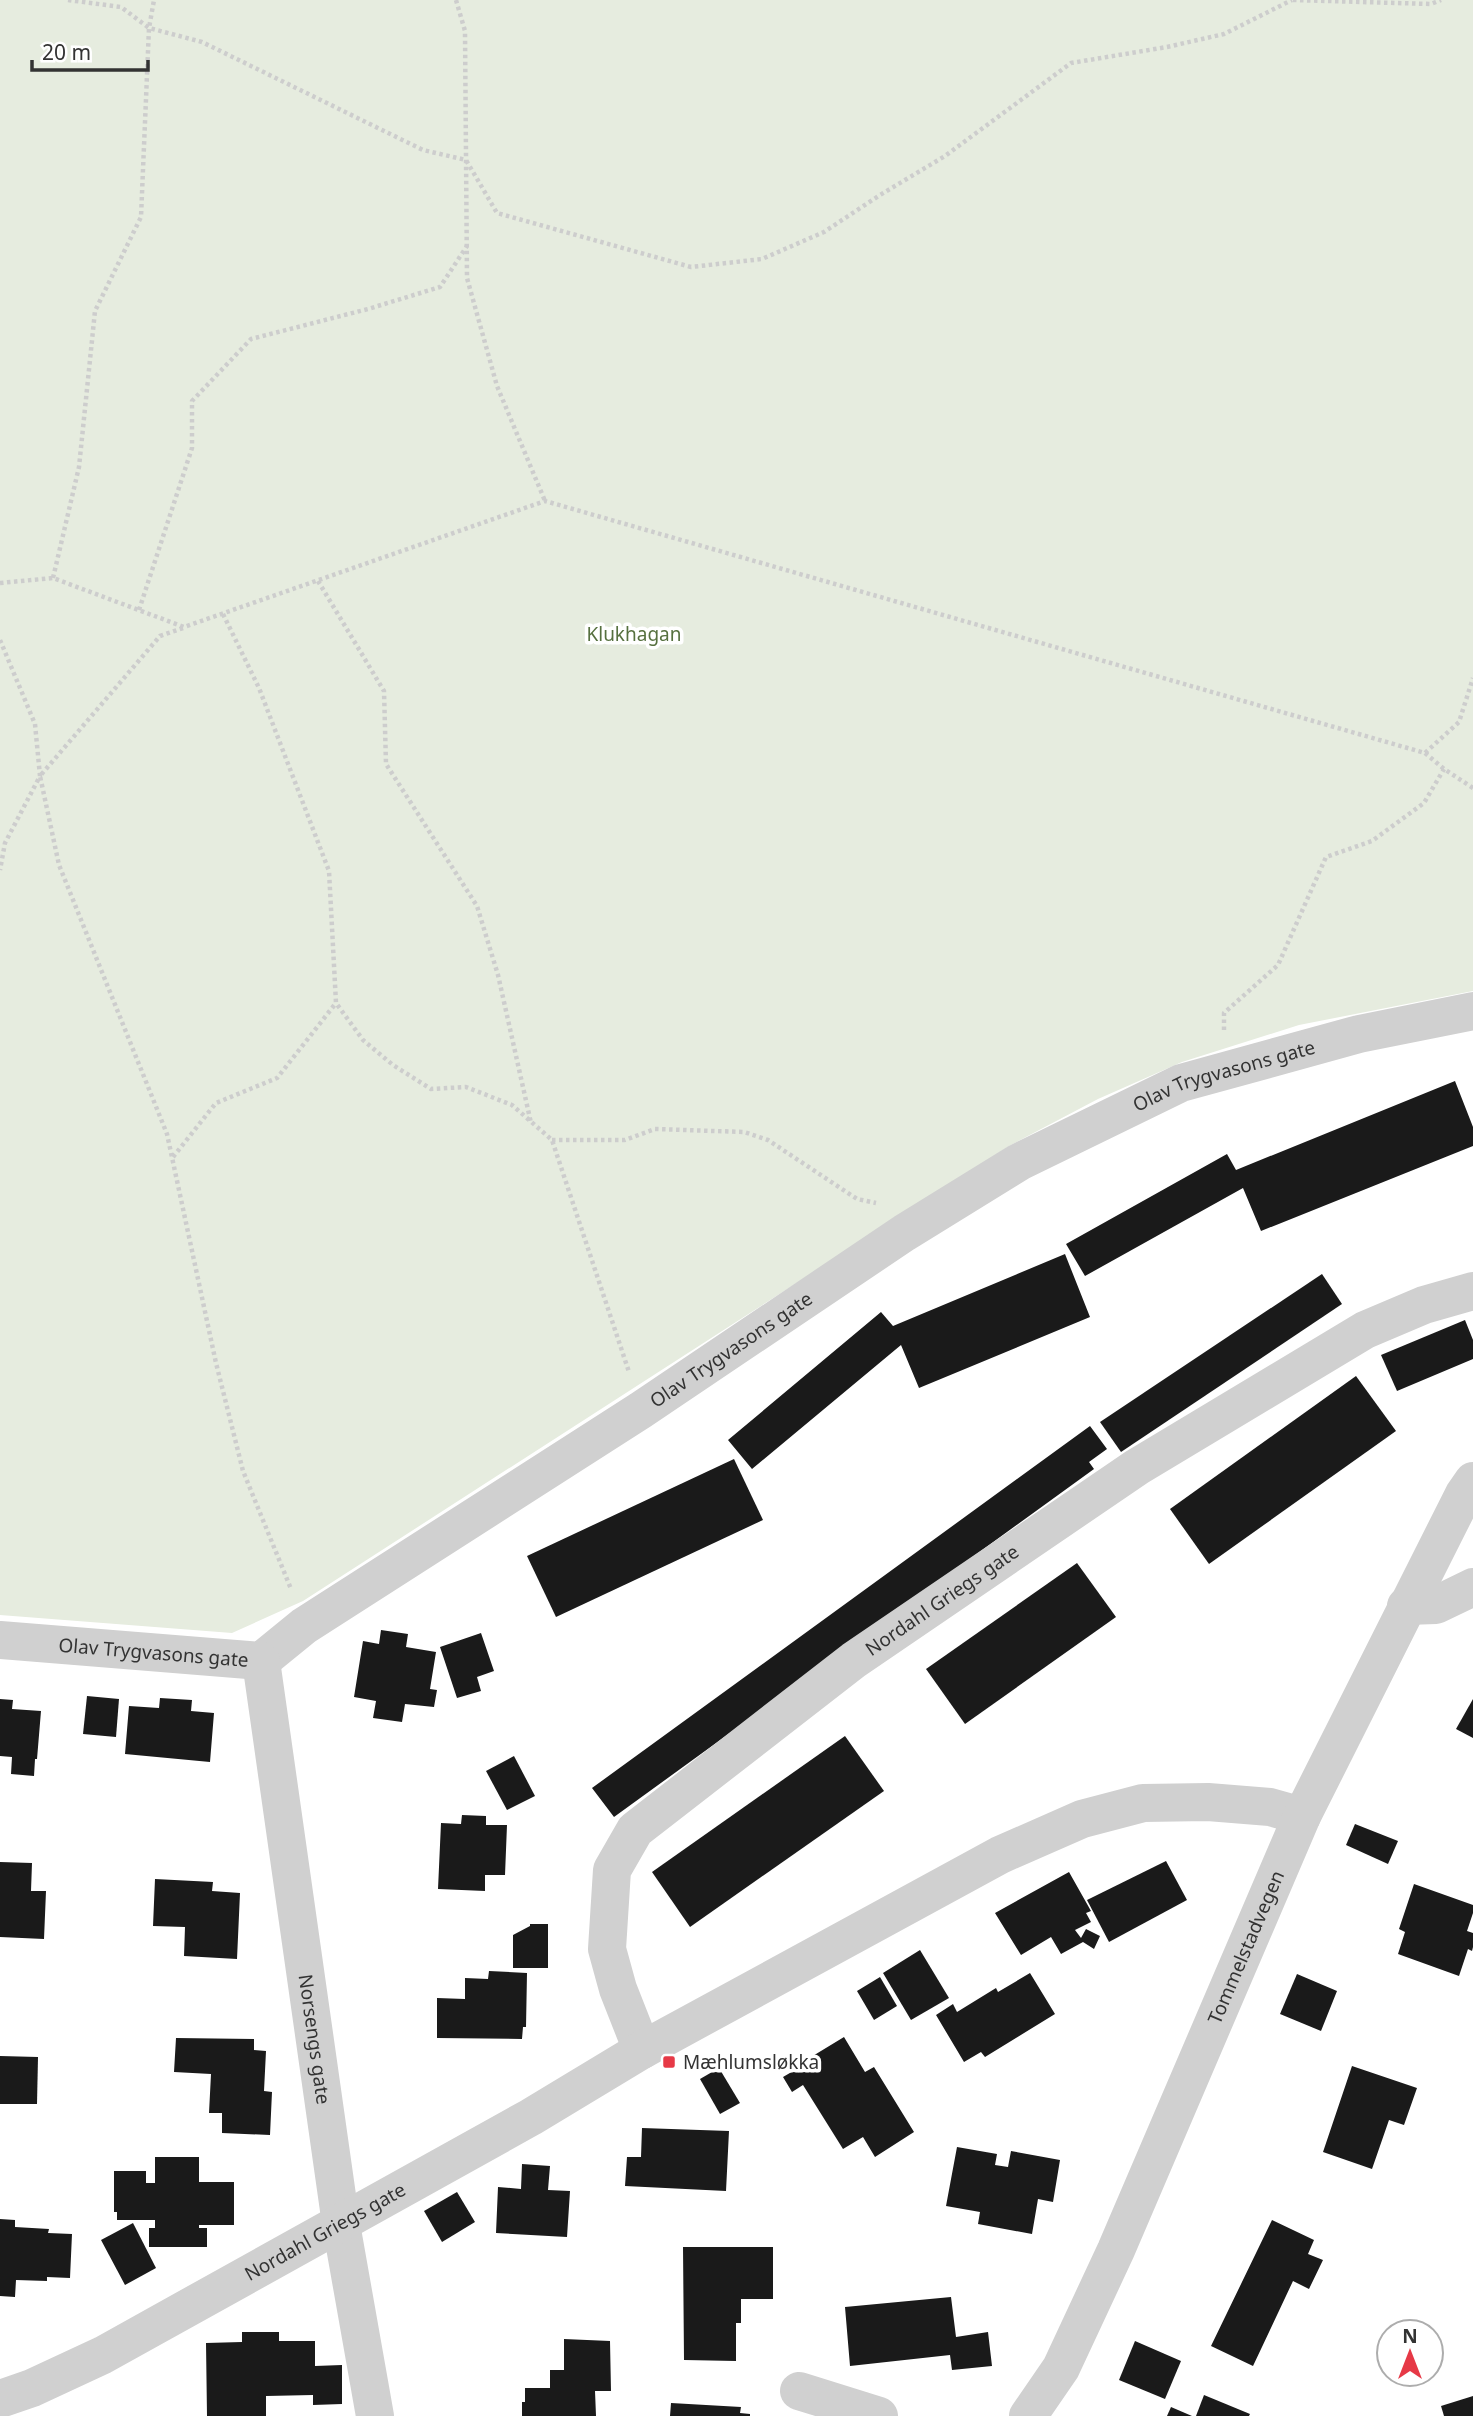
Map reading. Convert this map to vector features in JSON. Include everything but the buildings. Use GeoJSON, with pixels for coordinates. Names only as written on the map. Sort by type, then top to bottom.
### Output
{"type":"FeatureCollection","features":[{"type":"Feature","properties":{"kind":"street","name":"Olav Trygvasons gate"},"geometry":{"type":"LineString","coordinates":[[0,1640],[261,1661],[304,1626],[641,1410],[904,1233],[1019,1163],[1181,1083],[1359,1034],[1473,1011]]}},
{"type":"Feature","properties":{"kind":"street","name":"Nordahl Griegs gate"},"geometry":{"type":"LineString","coordinates":[[642,2050],[618,1989],[607,1949],[612,1870],[635,1830],[854,1660],[1137,1467],[1365,1330],[1424,1305],[1473,1292]]}},
{"type":"Feature","properties":{"kind":"street","name":"Tommelstadvegen"},"geometry":{"type":"LineString","coordinates":[[1028,2416],[1061,2368],[1116,2250],[1302,1816],[1406,1606],[1473,1481]]}},
{"type":"Feature","properties":{"kind":"street"},"geometry":{"type":"LineString","coordinates":[[1406,1606],[1436,1605],[1473,1587]]}},
{"type":"Feature","properties":{"kind":"street","name":"Norsengs gate"},"geometry":{"type":"LineString","coordinates":[[261,1661],[341,2224],[375,2416]]}},
{"type":"Feature","properties":{"kind":"street","name":"Nordahl Griegs gate"},"geometry":{"type":"LineString","coordinates":[[0,2399],[32,2388],[103,2356],[531,2117],[642,2050],[989,1861],[1082,1819],[1143,1803],[1208,1802],[1270,1807],[1302,1816]]}},
{"type":"Feature","properties":{"kind":"street"},"geometry":{"type":"LineString","coordinates":[[799,2391],[878,2416]]}},
{"type":"Feature","properties":{"kind":"path"},"geometry":{"type":"LineString","coordinates":[[68,0],[121,7],[149,28],[202,41],[423,150],[466,160],[497,213],[691,267],[762,259],[824,232],[946,156],[1070,63],[1167,47],[1224,34],[1292,0],[1431,4],[1441,0]]}},
{"type":"Feature","properties":{"kind":"path"},"geometry":{"type":"LineString","coordinates":[[120,0],[121,7]]}},
{"type":"Feature","properties":{"kind":"path"},"geometry":{"type":"LineString","coordinates":[[53,578],[79,467],[95,310],[141,217],[149,28],[154,0]]}},
{"type":"Feature","properties":{"kind":"path"},"geometry":{"type":"LineString","coordinates":[[456,0],[464,31],[467,278],[497,386],[545,501]]}},
{"type":"Feature","properties":{"kind":"path"},"geometry":{"type":"LineString","coordinates":[[139,610],[192,448],[192,401],[251,339],[368,309],[440,287],[467,246]]}},
{"type":"Feature","properties":{"kind":"path"},"geometry":{"type":"LineString","coordinates":[[0,870],[5,843],[40,776],[160,636],[545,501],[1425,753],[1471,786]]}},
{"type":"Feature","properties":{"kind":"path"},"geometry":{"type":"LineString","coordinates":[[0,583],[53,578],[184,627]]}},
{"type":"Feature","properties":{"kind":"path"},"geometry":{"type":"LineString","coordinates":[[318,581],[384,691],[386,764],[477,906],[498,975],[531,1123]]}},
{"type":"Feature","properties":{"kind":"path"},"geometry":{"type":"LineString","coordinates":[[223,614],[259,688],[329,871],[336,1003],[363,1040],[393,1065],[431,1089],[466,1087],[512,1105],[552,1140],[641,1410]]}},
{"type":"Feature","properties":{"kind":"path"},"geometry":{"type":"LineString","coordinates":[[0,640],[35,724],[40,776],[59,864],[167,1134],[216,1363],[243,1471],[304,1626]]}},
{"type":"Feature","properties":{"kind":"path"},"geometry":{"type":"LineString","coordinates":[[1425,753],[1459,722],[1473,678]]}},
{"type":"Feature","properties":{"kind":"path"},"geometry":{"type":"LineString","coordinates":[[1236,1067],[1224,1038],[1224,1013],[1278,965],[1326,858],[1372,841],[1424,803],[1444,769]]}},
{"type":"Feature","properties":{"kind":"path"},"geometry":{"type":"LineString","coordinates":[[173,1157],[216,1103],[276,1078],[336,1003]]}},
{"type":"Feature","properties":{"kind":"path"},"geometry":{"type":"LineString","coordinates":[[552,1140],[625,1140],[655,1129],[744,1132],[768,1140],[857,1199],[895,1208],[904,1233]]}},
{"type":"Feature","properties":{"kind":"green space","name":"Klukhagan"},"geometry":{"type":"Polygon","coordinates":[[[0,0],[1473,0],[1473,991],[1299,1025],[1182,1062],[1098,1099],[1009,1146],[303,1601],[232,1633],[0,1615],[0,0]]]}},
{"type":"Feature","properties":{"kind":"place","name":"Mæhlumsløkka"},"geometry":{"type":"Point","coordinates":[669,2062]}}]}
